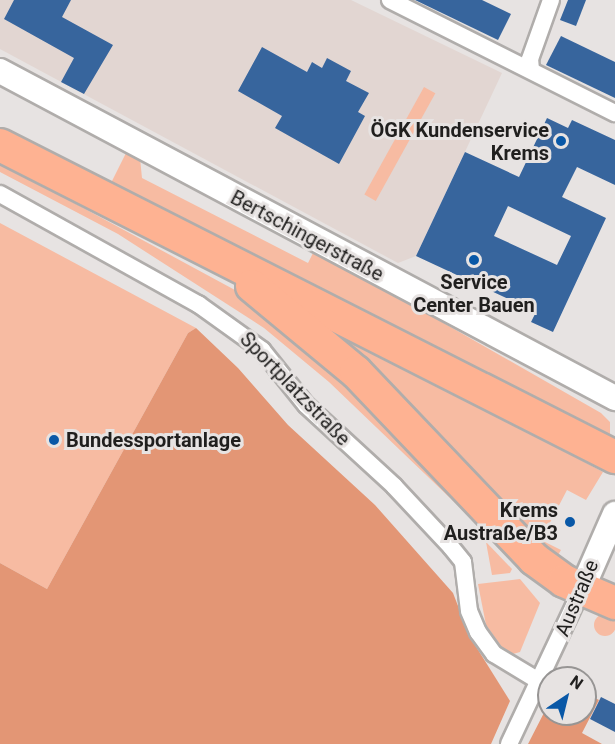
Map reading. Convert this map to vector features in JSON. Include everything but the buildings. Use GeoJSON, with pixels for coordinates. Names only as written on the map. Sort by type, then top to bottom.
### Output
{"type":"FeatureCollection","features":[{"type":"Feature","properties":{"kind":"highway"},"geometry":{"type":"LineString","coordinates":[[0,145],[194,241],[615,458]]}},
{"type":"Feature","properties":{"kind":"highway"},"geometry":{"type":"LineString","coordinates":[[194,241],[306,327],[356,372],[534,559],[555,576],[615,603]]}},
{"type":"Feature","properties":{"kind":"street"},"geometry":{"type":"LineString","coordinates":[[390,0],[531,70],[540,78],[615,113]]}},
{"type":"Feature","properties":{"kind":"street"},"geometry":{"type":"LineString","coordinates":[[531,70],[530,59],[551,0]]}},
{"type":"Feature","properties":{"kind":"street","name":"Bertschingerstraße"},"geometry":{"type":"LineString","coordinates":[[0,71],[615,398]]}},
{"type":"Feature","properties":{"kind":"street","name":"Sportplatzstraße"},"geometry":{"type":"LineString","coordinates":[[0,194],[198,304],[262,350],[306,405],[394,486],[451,547],[462,562],[469,611],[478,632],[494,654],[537,680]]}},
{"type":"Feature","properties":{"kind":"street","name":"Austraße"},"geometry":{"type":"LineString","coordinates":[[545,666],[615,514]]}},
{"type":"Feature","properties":{"kind":"street","name":"Austraße"},"geometry":{"type":"LineString","coordinates":[[509,744],[537,683]]}},
{"type":"Feature","properties":{"kind":"shaded area"},"geometry":{"type":"Polygon","coordinates":[[[0,0],[351,0],[502,73],[416,256],[398,263],[0,49],[0,0]]]}},
{"type":"Feature","properties":{"kind":"shaded area"},"geometry":{"type":"Polygon","coordinates":[[[424,87],[435,93],[376,201],[364,195],[424,87]]]}},
{"type":"Feature","properties":{"kind":"shaded area"},"geometry":{"type":"Polygon","coordinates":[[[127,151],[140,158],[142,178],[308,263],[314,251],[384,289],[601,413],[610,422],[610,435],[111,183],[127,151]]]}},
{"type":"Feature","properties":{"kind":"shaded area"},"geometry":{"type":"Polygon","coordinates":[[[0,163],[246,296],[299,335],[544,588],[329,382],[264,328],[118,234],[0,172],[0,163]]]}},
{"type":"Feature","properties":{"kind":"shaded area","name":"Bundessportanlage"},"geometry":{"type":"Polygon","coordinates":[[[0,223],[196,328],[188,333],[47,589],[0,563],[0,223]]]}},
{"type":"Feature","properties":{"kind":"shaded area"},"geometry":{"type":"Polygon","coordinates":[[[312,318],[581,455],[579,459],[603,472],[586,500],[567,490],[541,540],[561,550],[554,562],[312,318]]]}},
{"type":"Feature","properties":{"kind":"shaded area"},"geometry":{"type":"Polygon","coordinates":[[[196,328],[238,368],[288,425],[375,505],[453,593],[470,637],[510,701],[491,744],[0,744],[0,563],[47,589],[188,333],[196,328]]]}},
{"type":"Feature","properties":{"kind":"shaded area"},"geometry":{"type":"Polygon","coordinates":[[[486,542],[512,569],[510,573],[492,575],[486,542]]]}},
{"type":"Feature","properties":{"kind":"shaded area"},"geometry":{"type":"Polygon","coordinates":[[[520,579],[540,603],[520,652],[513,654],[503,649],[486,625],[478,584],[520,579]]]}},
{"type":"Feature","properties":{"kind":"shaded area"},"geometry":{"type":"Polygon","coordinates":[[[605,614],[613,617],[616,625],[613,633],[605,636],[597,633],[594,625],[597,617],[605,614]]]}},
{"type":"Feature","properties":{"kind":"shaded area"},"geometry":{"type":"Polygon","coordinates":[[[537,726],[586,726],[582,733],[602,744],[528,744],[537,726]]]}},
{"type":"Feature","properties":{"kind":"place","name":"ÖGK Kundenservice Krems"},"geometry":{"type":"Point","coordinates":[561,141]}},
{"type":"Feature","properties":{"kind":"place","name":"Service Center Bauen"},"geometry":{"type":"Point","coordinates":[474,260]}},
{"type":"Feature","properties":{"kind":"place","name":"Bundessportanlage"},"geometry":{"type":"Point","coordinates":[54,440]}},
{"type":"Feature","properties":{"kind":"place","name":"Krems Austraße/B3"},"geometry":{"type":"Point","coordinates":[570,522]}}]}
